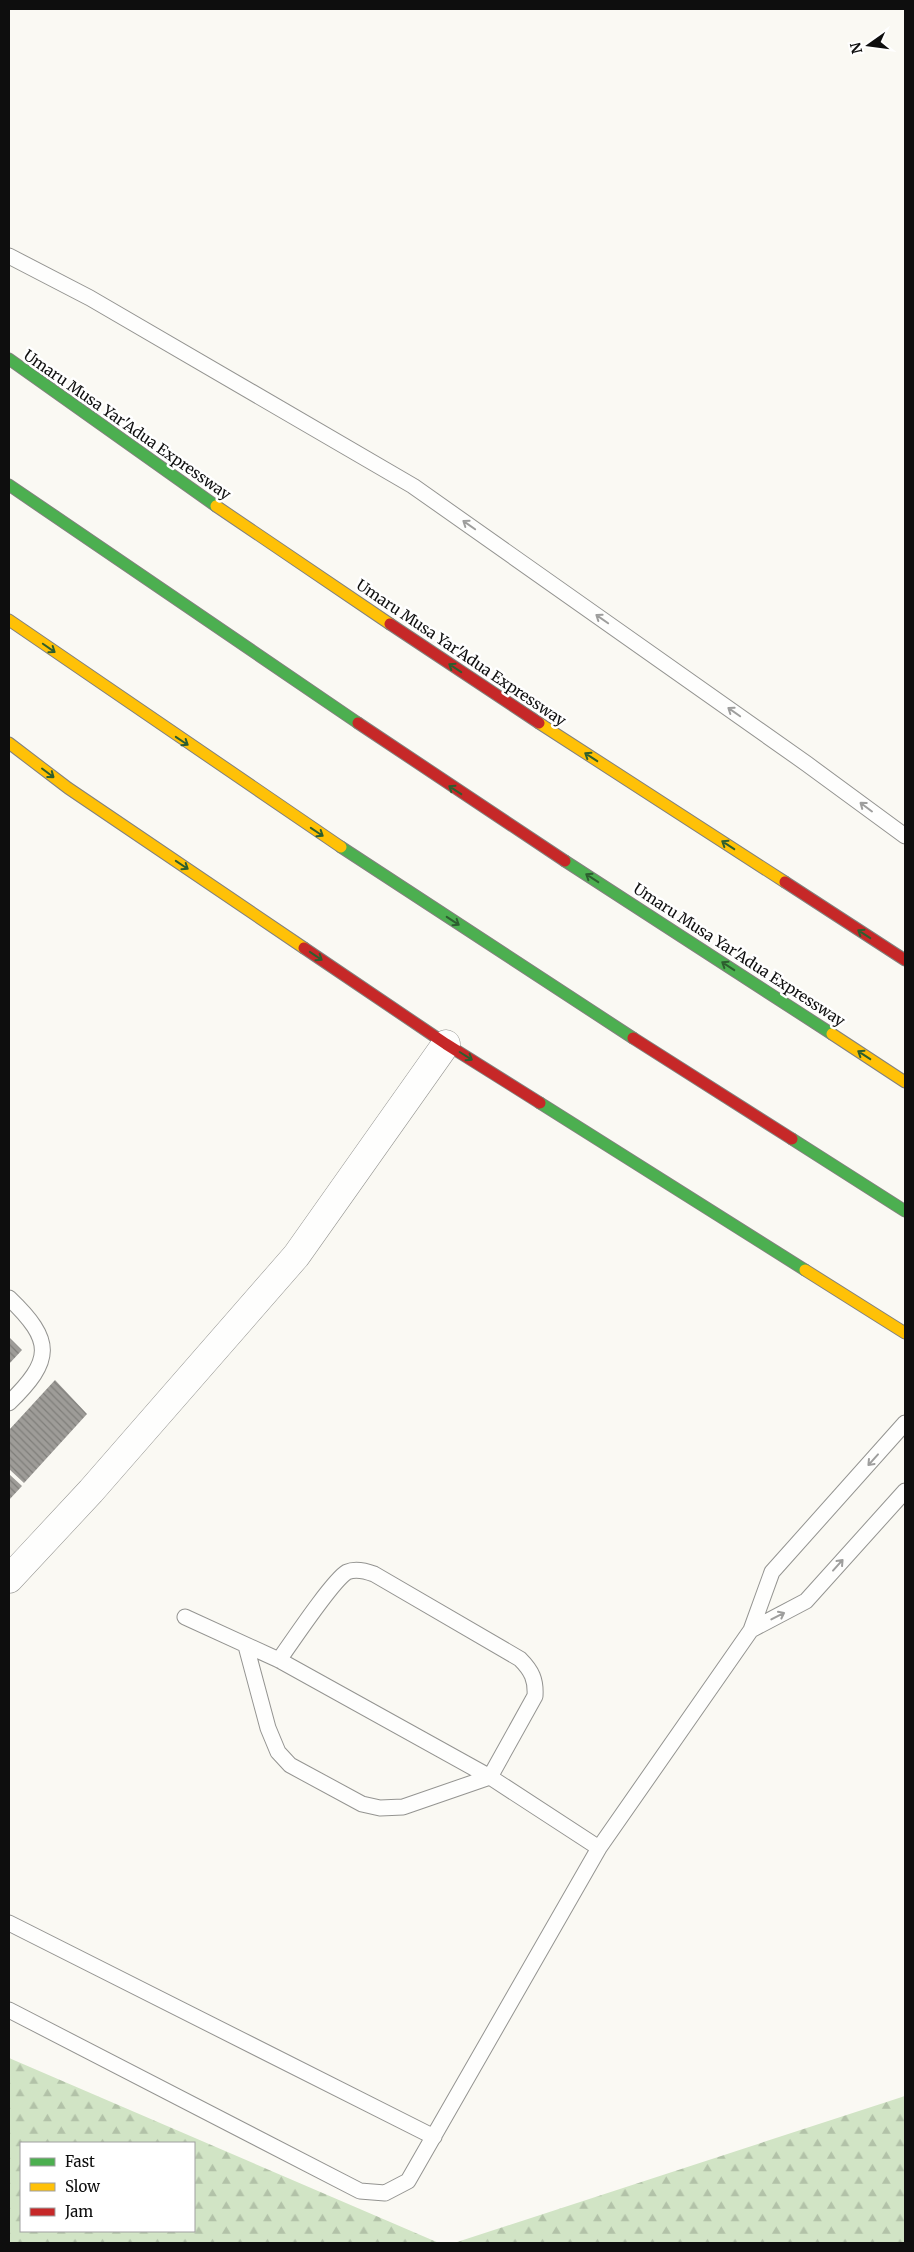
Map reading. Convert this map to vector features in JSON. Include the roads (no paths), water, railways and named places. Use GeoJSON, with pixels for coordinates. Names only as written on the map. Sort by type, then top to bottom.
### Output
{"type":"FeatureCollection","features":[{"type":"Feature","properties":{"kind":"highway","name":"Umaru Musa Yar'Adua Expressway"},"geometry":{"type":"LineString","coordinates":[[9,359],[191,489],[505,701],[905,960]]}},
{"type":"Feature","properties":{"kind":"highway","name":"Umaru Musa Yar'Adua Expressway"},"geometry":{"type":"LineString","coordinates":[[9,485],[447,784],[905,1082]]}},
{"type":"Feature","properties":{"kind":"highway"},"geometry":{"type":"LineString","coordinates":[[9,620],[125,702],[383,876],[905,1212]]}},
{"type":"Feature","properties":{"kind":"highway"},"geometry":{"type":"LineString","coordinates":[[9,743],[68,788],[446,1044],[905,1333]]}},
{"type":"Feature","properties":{"kind":"street"},"geometry":{"type":"LineString","coordinates":[[9,1579],[91,1491],[296,1256],[446,1044]]}},
{"type":"Feature","properties":{"kind":"lane"},"geometry":{"type":"LineString","coordinates":[[9,256],[90,298],[413,486],[799,758],[905,836]]}},
{"type":"Feature","properties":{"kind":"lane"},"geometry":{"type":"LineString","coordinates":[[9,1298],[30,1319],[42,1340],[40,1365],[25,1387],[9,1403]]}},
{"type":"Feature","properties":{"kind":"lane"},"geometry":{"type":"LineString","coordinates":[[9,2010],[360,2190],[385,2193],[408,2182],[598,1848],[751,1630],[772,1572],[905,1424]]}},
{"type":"Feature","properties":{"kind":"lane"},"geometry":{"type":"LineString","coordinates":[[751,1630],[806,1602],[905,1491]]}},
{"type":"Feature","properties":{"kind":"lane"},"geometry":{"type":"LineString","coordinates":[[246,1646],[268,1728],[278,1752],[290,1765],[362,1804],[380,1808],[403,1807],[490,1777],[535,1696],[536,1684],[531,1670],[520,1659],[374,1574],[361,1570],[347,1572],[336,1583],[279,1660]]}},
{"type":"Feature","properties":{"kind":"lane"},"geometry":{"type":"LineString","coordinates":[[185,1617],[279,1660],[490,1777],[598,1848]]}},
{"type":"Feature","properties":{"kind":"lane"},"geometry":{"type":"LineString","coordinates":[[9,1923],[434,2137]]}}]}
